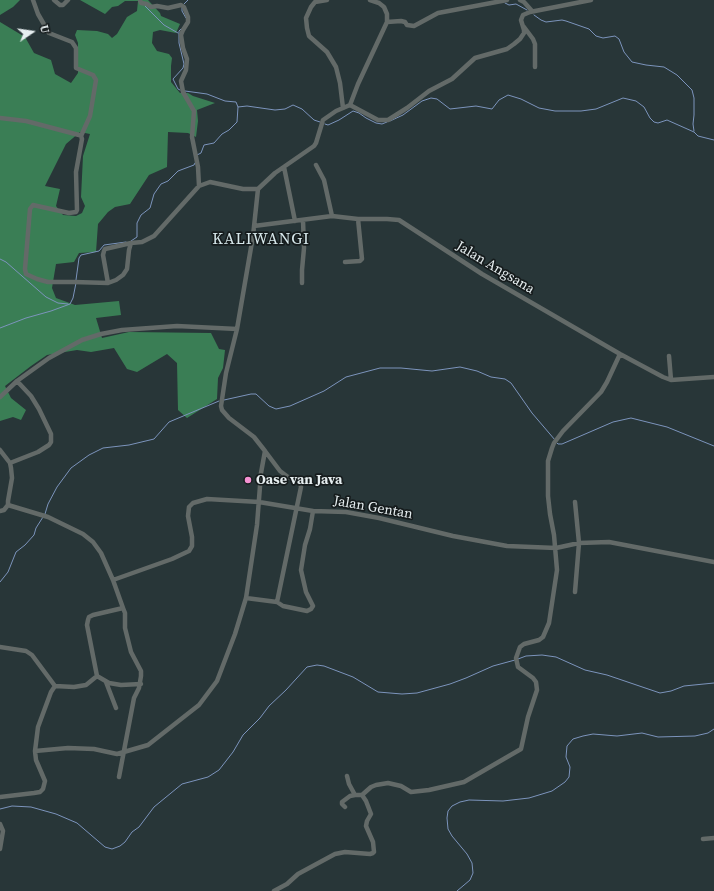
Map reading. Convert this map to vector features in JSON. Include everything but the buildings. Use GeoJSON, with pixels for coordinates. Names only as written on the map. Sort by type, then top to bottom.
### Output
{"type":"FeatureCollection","features":[{"type":"Feature","properties":{"kind":"street"},"geometry":{"type":"LineString","coordinates":[[33,0],[38,14],[49,33],[72,42],[76,48],[76,68],[93,75],[96,80],[90,116],[81,136],[81,146],[76,172],[77,210],[76,212],[69,213],[31,206],[25,269],[26,274],[48,282],[108,283],[123,275],[127,269],[131,243]]}},
{"type":"Feature","properties":{"kind":"street"},"geometry":{"type":"LineString","coordinates":[[54,0],[60,5],[63,5],[68,0]]}},
{"type":"Feature","properties":{"kind":"street"},"geometry":{"type":"LineString","coordinates":[[327,0],[315,2],[311,7],[306,18],[307,28],[310,36],[327,52],[336,67],[340,83],[343,108]]}},
{"type":"Feature","properties":{"kind":"street"},"geometry":{"type":"LineString","coordinates":[[350,106],[358,84],[387,22],[387,14],[384,8],[379,3],[370,0]]}},
{"type":"Feature","properties":{"kind":"street"},"geometry":{"type":"LineString","coordinates":[[387,22],[401,21],[408,25],[414,26],[438,13],[507,0]]}},
{"type":"Feature","properties":{"kind":"street"},"geometry":{"type":"LineString","coordinates":[[520,0],[524,2],[532,11]]}},
{"type":"Feature","properties":{"kind":"street"},"geometry":{"type":"LineString","coordinates":[[108,283],[103,255],[105,249],[142,242],[154,236],[199,186],[210,182],[243,188],[258,188],[316,144],[323,120],[330,115],[350,106],[378,120],[388,120],[429,91],[452,79],[475,58],[507,49],[514,44],[524,33],[521,20],[523,15],[532,11],[591,0]]}},
{"type":"Feature","properties":{"kind":"street"},"geometry":{"type":"LineString","coordinates":[[140,1],[151,7],[157,6],[168,8],[182,6],[188,17],[188,22],[183,30],[182,41],[187,59],[186,70],[181,81],[183,90],[194,111],[192,137],[196,155],[199,186]]}},
{"type":"Feature","properties":{"kind":"street"},"geometry":{"type":"LineString","coordinates":[[522,26],[531,35],[535,44],[535,67]]}},
{"type":"Feature","properties":{"kind":"street"},"geometry":{"type":"LineString","coordinates":[[0,118],[26,121],[81,136]]}},
{"type":"Feature","properties":{"kind":"street"},"geometry":{"type":"LineString","coordinates":[[316,165],[324,180],[332,216]]}},
{"type":"Feature","properties":{"kind":"street"},"geometry":{"type":"LineString","coordinates":[[284,167],[295,221]]}},
{"type":"Feature","properties":{"kind":"street"},"geometry":{"type":"LineString","coordinates":[[258,188],[254,226],[237,329],[226,373],[221,402],[222,410],[229,418],[254,437],[281,472],[300,483],[301,491],[290,534],[277,602]]}},
{"type":"Feature","properties":{"kind":"street","name":"Jalan Angsana"},"geometry":{"type":"LineString","coordinates":[[254,226],[332,216],[358,219],[399,220],[482,274],[663,378],[671,380],[714,377]]}},
{"type":"Feature","properties":{"kind":"street"},"geometry":{"type":"LineString","coordinates":[[345,262],[362,259],[358,219]]}},
{"type":"Feature","properties":{"kind":"street"},"geometry":{"type":"LineString","coordinates":[[302,283],[304,248],[303,220]]}},
{"type":"Feature","properties":{"kind":"street"},"geometry":{"type":"LineString","coordinates":[[0,397],[17,381],[49,358],[82,340],[101,334],[122,330],[178,326],[237,329]]}},
{"type":"Feature","properties":{"kind":"street"},"geometry":{"type":"LineString","coordinates":[[345,807],[342,802],[350,796],[362,795],[371,787],[376,785],[388,783],[401,786],[411,792],[464,782],[518,752],[522,744],[528,717],[537,690],[536,682],[518,667],[516,660],[520,647],[543,637],[548,623],[556,570],[556,548],[548,496],[548,461],[555,441],[571,421],[601,392],[620,354]]}},
{"type":"Feature","properties":{"kind":"street"},"geometry":{"type":"LineString","coordinates":[[669,356],[671,380]]}},
{"type":"Feature","properties":{"kind":"street"},"geometry":{"type":"LineString","coordinates":[[10,463],[38,452],[51,442],[50,434],[39,409],[31,396],[17,381]]}},
{"type":"Feature","properties":{"kind":"street"},"geometry":{"type":"LineString","coordinates":[[0,450],[10,463],[12,478],[8,505],[4,510],[0,511]]}},
{"type":"Feature","properties":{"kind":"street"},"geometry":{"type":"LineString","coordinates":[[35,751],[68,748],[94,749],[117,754],[124,753],[148,745],[200,705],[217,681],[222,670],[246,598],[253,556],[261,473],[265,451]]}},
{"type":"Feature","properties":{"kind":"street","name":"Jalan Gentan"},"geometry":{"type":"LineString","coordinates":[[113,580],[172,559],[188,551],[192,546],[188,516],[189,507],[193,503],[207,499],[259,502],[313,511],[346,512],[379,518],[453,536],[507,546],[556,548],[579,543],[608,542],[714,562]]}},
{"type":"Feature","properties":{"kind":"street"},"geometry":{"type":"LineString","coordinates":[[575,502],[579,543],[575,592]]}},
{"type":"Feature","properties":{"kind":"street"},"geometry":{"type":"LineString","coordinates":[[8,505],[48,517],[83,534],[93,542],[106,561],[125,613],[125,628],[131,652],[137,667],[141,671],[141,684],[134,698],[120,777]]}},
{"type":"Feature","properties":{"kind":"street"},"geometry":{"type":"LineString","coordinates":[[246,598],[277,602],[283,606],[307,611],[311,609],[313,606],[306,592],[301,570],[313,511]]}},
{"type":"Feature","properties":{"kind":"street"},"geometry":{"type":"LineString","coordinates":[[123,608],[93,615],[88,620],[87,625],[97,676],[109,683],[121,685],[141,684]]}},
{"type":"Feature","properties":{"kind":"street"},"geometry":{"type":"LineString","coordinates":[[0,647],[26,651],[32,655],[55,686]]}},
{"type":"Feature","properties":{"kind":"street"},"geometry":{"type":"LineString","coordinates":[[55,686],[74,687],[86,685],[97,676]]}},
{"type":"Feature","properties":{"kind":"street"},"geometry":{"type":"LineString","coordinates":[[106,682],[116,708]]}},
{"type":"Feature","properties":{"kind":"street"},"geometry":{"type":"LineString","coordinates":[[0,796],[34,793],[40,792],[43,789],[45,781],[36,760],[35,751],[38,727],[55,686]]}},
{"type":"Feature","properties":{"kind":"street"},"geometry":{"type":"LineString","coordinates":[[347,776],[349,784],[355,795]]}},
{"type":"Feature","properties":{"kind":"street"},"geometry":{"type":"LineString","coordinates":[[274,891],[287,884],[298,874],[335,854],[345,852],[373,853],[373,842],[366,826],[371,814],[362,795]]}},
{"type":"Feature","properties":{"kind":"street"},"geometry":{"type":"LineString","coordinates":[[0,824],[3,831],[0,850]]}},
{"type":"Feature","properties":{"kind":"street"},"geometry":{"type":"LineString","coordinates":[[703,839],[714,838]]}},
{"type":"Feature","properties":{"kind":"green space"},"geometry":{"type":"Polygon","coordinates":[[[0,0],[20,0],[13,7],[0,15],[0,0]]]}},
{"type":"Feature","properties":{"kind":"green space"},"geometry":{"type":"Polygon","coordinates":[[[80,0],[148,0],[161,16],[180,24],[176,33],[160,30],[153,32],[152,43],[157,51],[169,54],[172,58],[171,82],[180,93],[188,93],[215,103],[197,110],[198,121],[196,137],[188,133],[168,132],[167,167],[149,175],[130,204],[115,207],[108,212],[98,224],[96,252],[79,253],[74,262],[56,264],[52,288],[56,298],[75,305],[119,301],[121,315],[96,318],[102,338],[129,332],[211,333],[219,349],[225,350],[223,368],[218,378],[217,399],[187,418],[178,410],[177,363],[167,354],[137,372],[127,369],[114,348],[91,352],[77,350],[47,355],[5,386],[11,398],[26,410],[21,420],[13,417],[0,421],[0,22],[25,37],[34,53],[51,60],[55,74],[71,83],[78,73],[78,43],[75,35],[77,30],[97,31],[108,34],[112,38],[117,34],[127,17],[137,11],[138,1],[125,1],[118,6],[112,7],[105,14],[80,0]],[[80,132],[66,144],[45,186],[60,189],[56,206],[63,215],[76,216],[82,213],[85,206],[81,197],[83,156],[90,134],[80,132]]]}},
{"type":"Feature","properties":{"kind":"waterway"},"geometry":{"type":"LineString","coordinates":[[184,4],[188,0]]}},
{"type":"Feature","properties":{"kind":"waterway"},"geometry":{"type":"LineString","coordinates":[[505,3],[509,5],[516,4],[527,10]]}},
{"type":"Feature","properties":{"kind":"waterway"},"geometry":{"type":"LineString","coordinates":[[145,6],[164,25],[178,33]]}},
{"type":"Feature","properties":{"kind":"waterway"},"geometry":{"type":"LineString","coordinates":[[182,8],[186,18]]}},
{"type":"Feature","properties":{"kind":"waterway"},"geometry":{"type":"LineString","coordinates":[[534,15],[546,22],[566,21],[589,29],[596,36],[603,38],[615,36],[619,39],[624,52],[632,62],[664,67],[677,75],[692,90],[694,98],[694,131]]}},
{"type":"Feature","properties":{"kind":"waterway"},"geometry":{"type":"LineString","coordinates":[[180,90],[173,79],[183,68],[184,64],[179,43],[179,31],[181,29]]}},
{"type":"Feature","properties":{"kind":"waterway"},"geometry":{"type":"LineString","coordinates":[[185,91],[207,94],[225,101],[236,102],[238,107],[247,106],[275,110],[285,109],[293,105],[302,109],[314,120],[320,122]]}},
{"type":"Feature","properties":{"kind":"waterway"},"geometry":{"type":"LineString","coordinates":[[390,121],[403,115],[422,101],[431,98],[437,99],[450,109],[476,106],[492,109],[499,100],[508,95],[521,99],[539,108],[555,111],[581,111],[596,109],[623,98],[636,101],[644,107],[654,122],[658,123],[667,120],[694,132],[698,136],[714,140]]}},
{"type":"Feature","properties":{"kind":"waterway"},"geometry":{"type":"LineString","coordinates":[[197,155],[201,153],[204,145],[214,143],[222,134],[229,130],[237,122],[238,107]]}},
{"type":"Feature","properties":{"kind":"waterway"},"geometry":{"type":"LineString","coordinates":[[325,124],[328,125],[339,120],[353,111],[376,123],[382,124],[387,122]]}},
{"type":"Feature","properties":{"kind":"waterway"},"geometry":{"type":"LineString","coordinates":[[131,241],[137,237],[137,223],[141,215],[150,208],[154,194],[161,184],[168,181],[178,171],[194,165],[195,163]]}},
{"type":"Feature","properties":{"kind":"waterway"},"geometry":{"type":"LineString","coordinates":[[76,280],[79,258],[81,255],[99,251],[104,245],[126,242]]}},
{"type":"Feature","properties":{"kind":"waterway"},"geometry":{"type":"LineString","coordinates":[[0,259],[6,262],[46,297],[58,303],[68,304]]}},
{"type":"Feature","properties":{"kind":"waterway"},"geometry":{"type":"LineString","coordinates":[[0,328],[70,304],[73,298],[76,283]]}},
{"type":"Feature","properties":{"kind":"waterway"},"geometry":{"type":"LineString","coordinates":[[224,400],[256,394],[269,406],[276,409],[290,406],[324,391],[346,377],[380,368],[401,368],[432,371],[460,367],[477,371],[491,377],[505,379],[511,383],[532,413],[555,440]]}},
{"type":"Feature","properties":{"kind":"waterway"},"geometry":{"type":"LineString","coordinates":[[45,514],[48,504],[57,487],[71,468],[89,455],[103,448],[129,445],[154,439],[169,422],[219,401]]}},
{"type":"Feature","properties":{"kind":"waterway"},"geometry":{"type":"LineString","coordinates":[[557,443],[562,444],[613,422],[631,418],[667,427],[714,446]]}},
{"type":"Feature","properties":{"kind":"waterway"},"geometry":{"type":"LineString","coordinates":[[0,582],[8,572],[16,552],[34,535],[36,528],[43,517]]}},
{"type":"Feature","properties":{"kind":"waterway"},"geometry":{"type":"LineString","coordinates":[[518,659],[526,656],[542,655],[556,657],[585,670],[607,675],[660,693],[684,686],[714,683]]}},
{"type":"Feature","properties":{"kind":"waterway"},"geometry":{"type":"LineString","coordinates":[[0,809],[12,806],[31,807],[56,814],[77,823],[105,847],[112,849],[125,842],[132,832],[139,827],[154,807],[182,784],[208,777],[219,770],[233,752],[243,735],[307,667],[317,665],[324,666],[353,677],[378,692],[402,694],[417,693],[450,684],[493,666],[515,660]]}},
{"type":"Feature","properties":{"kind":"waterway"},"geometry":{"type":"LineString","coordinates":[[457,891],[470,880],[473,873],[472,863],[467,854],[448,829],[448,811],[452,806],[469,800],[503,801],[529,798],[552,791],[565,782],[569,777],[570,767],[566,757],[567,746],[573,739],[583,736],[593,734],[617,736],[642,733],[658,737],[695,736],[708,733],[714,729]]}},
{"type":"Feature","properties":{"kind":"place","name":"Oase van Java"},"geometry":{"type":"Point","coordinates":[248,480]}},
{"type":"Feature","properties":{"kind":"district","name":"KALIWANGI"},"geometry":{"type":"Point","coordinates":[261,240]}}]}
